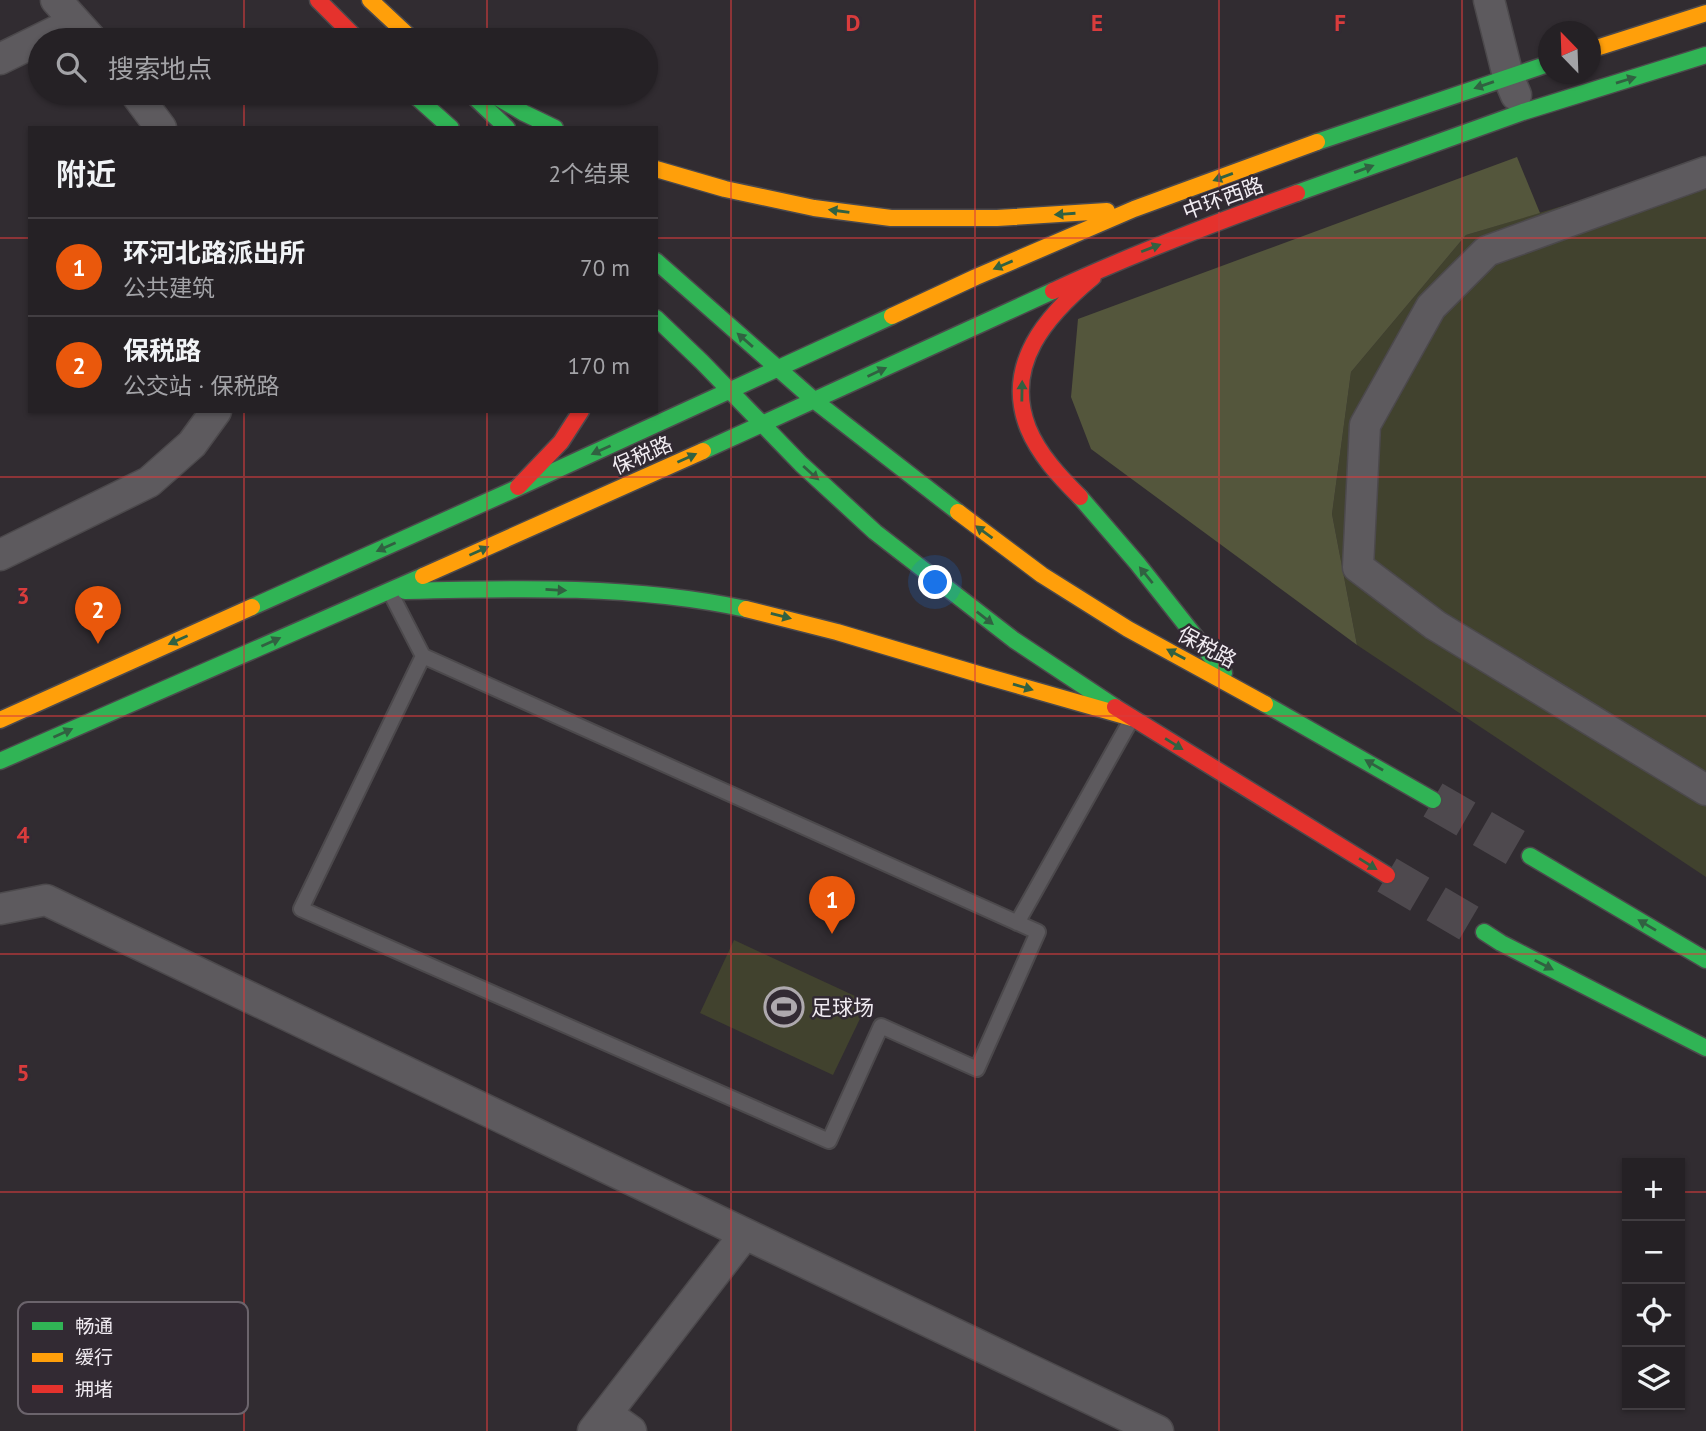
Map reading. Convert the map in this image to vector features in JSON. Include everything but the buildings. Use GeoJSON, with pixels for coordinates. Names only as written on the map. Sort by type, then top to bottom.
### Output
{"type":"FeatureCollection","features":[{"type":"Feature","properties":{"kind":"main road"},"geometry":{"type":"LineString","coordinates":[[318,0],[346,28]]}},
{"type":"Feature","properties":{"kind":"main road"},"geometry":{"type":"LineString","coordinates":[[370,0],[400,28]]}},
{"type":"Feature","properties":{"kind":"main road"},"geometry":{"type":"LineString","coordinates":[[1601,47],[1706,13]]}},
{"type":"Feature","properties":{"kind":"main road","name":"中环西路"},"geometry":{"type":"LineString","coordinates":[[815,401],[1111,264],[1234,216],[1523,112],[1706,55]]}},
{"type":"Feature","properties":{"kind":"main road","name":"中环西路"},"geometry":{"type":"LineString","coordinates":[[730,391],[976,277],[1133,209],[1325,139],[1538,67]]}},
{"type":"Feature","properties":{"kind":"main road"},"geometry":{"type":"LineString","coordinates":[[425,105],[449,126]]}},
{"type":"Feature","properties":{"kind":"main road"},"geometry":{"type":"LineString","coordinates":[[483,105],[505,126]]}},
{"type":"Feature","properties":{"kind":"main road"},"geometry":{"type":"LineString","coordinates":[[510,105],[551,126]]}},
{"type":"Feature","properties":{"kind":"main road"},"geometry":{"type":"LineString","coordinates":[[658,170],[725,189],[814,208],[891,218],[998,218],[1133,209]]}},
{"type":"Feature","properties":{"kind":"main road"},"geometry":{"type":"LineString","coordinates":[[658,263],[815,401]]}},
{"type":"Feature","properties":{"kind":"main road"},"geometry":{"type":"LineString","coordinates":[[1111,264],[1075,290],[1054,310],[1040,330],[1027,354],[1022,379],[1021,407],[1030,432],[1060,477],[1106,527],[1234,686]]}},
{"type":"Feature","properties":{"kind":"main road"},"geometry":{"type":"LineString","coordinates":[[658,320],[801,464],[875,532],[1014,640],[1132,719],[1387,875]]}},
{"type":"Feature","properties":{"kind":"main road","name":"保税路"},"geometry":{"type":"LineString","coordinates":[[0,720],[730,391]]}},
{"type":"Feature","properties":{"kind":"main road","name":"保税路"},"geometry":{"type":"LineString","coordinates":[[0,761],[815,401],[1042,575],[1128,629],[1234,686],[1433,800]]}},
{"type":"Feature","properties":{"kind":"main road"},"geometry":{"type":"LineString","coordinates":[[515,489],[565,438],[580,413]]}},
{"type":"Feature","properties":{"kind":"main road"},"geometry":{"type":"LineString","coordinates":[[389,591],[546,590],[620,593],[706,602],[777,615],[848,634],[1132,719]]}},
{"type":"Feature","properties":{"kind":"main road"},"geometry":{"type":"LineString","coordinates":[[1530,856],[1706,960]]}},
{"type":"Feature","properties":{"kind":"main road"},"geometry":{"type":"LineString","coordinates":[[1484,932],[1706,1048]]}},
{"type":"Feature","properties":{"kind":"street"},"geometry":{"type":"LineString","coordinates":[[1489,0],[1508,76],[1523,112]]}},
{"type":"Feature","properties":{"kind":"street"},"geometry":{"type":"LineString","coordinates":[[0,59],[28,45]]}},
{"type":"Feature","properties":{"kind":"street"},"geometry":{"type":"LineString","coordinates":[[144,105],[160,126]]}},
{"type":"Feature","properties":{"kind":"street"},"geometry":{"type":"LineString","coordinates":[[1706,172],[1487,251],[1431,307],[1365,425],[1358,567],[1435,625],[1706,790]]}},
{"type":"Feature","properties":{"kind":"street"},"geometry":{"type":"LineString","coordinates":[[0,555],[149,482],[192,444],[215,413]]}},
{"type":"Feature","properties":{"kind":"street"},"geometry":{"type":"LineString","coordinates":[[0,909],[46,900],[1157,1431]]}},
{"type":"Feature","properties":{"kind":"street"},"geometry":{"type":"LineString","coordinates":[[610,1425],[745,1234]]}},
{"type":"Feature","properties":{"kind":"lane"},"geometry":{"type":"LineString","coordinates":[[389,591],[423,656],[1038,932],[977,1069],[881,1026],[829,1141],[301,909],[423,656]]}},
{"type":"Feature","properties":{"kind":"lane"},"geometry":{"type":"LineString","coordinates":[[1017,923],[1132,719]]}},
{"type":"Feature","properties":{"kind":"green space"},"geometry":{"type":"Polygon","coordinates":[[[1517,157],[1540,213],[1466,235],[1351,372],[1332,514],[1357,645],[1091,449],[1071,397],[1078,319],[1517,157]]]}},
{"type":"Feature","properties":{"kind":"green space"},"geometry":{"type":"Polygon","coordinates":[[[1706,163],[1706,877],[1357,645],[1332,514],[1351,372],[1466,235],[1706,163]]]}},
{"type":"Feature","properties":{"kind":"green space","name":"足球场"},"geometry":{"type":"Polygon","coordinates":[[[734,940],[868,1002],[833,1075],[700,1013],[734,940]]]}},
{"type":"Feature","properties":{"kind":"tunnel"},"geometry":{"type":"LineString","coordinates":[[1433,800],[1530,856]]}},
{"type":"Feature","properties":{"kind":"tunnel"},"geometry":{"type":"LineString","coordinates":[[1387,875],[1484,932]]}},
{"type":"Feature","properties":{"kind":"traffic: fast"},"geometry":{"type":"LineString","coordinates":[[1297,193],[1523,112],[1706,55]]}},
{"type":"Feature","properties":{"kind":"traffic: fast"},"geometry":{"type":"LineString","coordinates":[[1317,142],[1538,67]]}},
{"type":"Feature","properties":{"kind":"traffic: fast"},"geometry":{"type":"LineString","coordinates":[[425,105],[449,126]]}},
{"type":"Feature","properties":{"kind":"traffic: fast"},"geometry":{"type":"LineString","coordinates":[[483,105],[505,126]]}},
{"type":"Feature","properties":{"kind":"traffic: fast"},"geometry":{"type":"LineString","coordinates":[[510,105],[551,126]]}},
{"type":"Feature","properties":{"kind":"traffic: fast"},"geometry":{"type":"LineString","coordinates":[[658,263],[815,401],[958,512]]}},
{"type":"Feature","properties":{"kind":"traffic: fast"},"geometry":{"type":"LineString","coordinates":[[703,451],[1053,291]]}},
{"type":"Feature","properties":{"kind":"traffic: fast"},"geometry":{"type":"LineString","coordinates":[[252,607],[892,316]]}},
{"type":"Feature","properties":{"kind":"traffic: fast"},"geometry":{"type":"LineString","coordinates":[[658,320],[801,464],[875,532],[1014,640],[1115,707]]}},
{"type":"Feature","properties":{"kind":"traffic: fast"},"geometry":{"type":"LineString","coordinates":[[1080,497],[1137,563],[1224,673]]}},
{"type":"Feature","properties":{"kind":"traffic: fast"},"geometry":{"type":"LineString","coordinates":[[0,761],[423,576]]}},
{"type":"Feature","properties":{"kind":"traffic: fast"},"geometry":{"type":"LineString","coordinates":[[405,591],[533,589],[619,592],[704,601],[746,609]]}},
{"type":"Feature","properties":{"kind":"traffic: fast"},"geometry":{"type":"LineString","coordinates":[[1265,704],[1433,800]]}},
{"type":"Feature","properties":{"kind":"traffic: fast"},"geometry":{"type":"LineString","coordinates":[[1530,856],[1706,960]]}},
{"type":"Feature","properties":{"kind":"traffic: fast"},"geometry":{"type":"LineString","coordinates":[[1484,932],[1706,1048]]}},
{"type":"Feature","properties":{"kind":"traffic: slow"},"geometry":{"type":"LineString","coordinates":[[370,0],[400,28]]}},
{"type":"Feature","properties":{"kind":"traffic: slow"},"geometry":{"type":"LineString","coordinates":[[1601,46],[1706,13]]}},
{"type":"Feature","properties":{"kind":"traffic: slow"},"geometry":{"type":"LineString","coordinates":[[892,316],[1134,209],[1317,142]]}},
{"type":"Feature","properties":{"kind":"traffic: slow"},"geometry":{"type":"LineString","coordinates":[[658,170],[725,189],[814,208],[891,218],[997,218],[1107,211]]}},
{"type":"Feature","properties":{"kind":"traffic: slow"},"geometry":{"type":"LineString","coordinates":[[423,576],[703,451]]}},
{"type":"Feature","properties":{"kind":"traffic: slow"},"geometry":{"type":"LineString","coordinates":[[958,512],[1042,575],[1128,629],[1265,704]]}},
{"type":"Feature","properties":{"kind":"traffic: slow"},"geometry":{"type":"LineString","coordinates":[[0,720],[252,607]]}},
{"type":"Feature","properties":{"kind":"traffic: slow"},"geometry":{"type":"LineString","coordinates":[[746,609],[837,632],[1132,718]]}},
{"type":"Feature","properties":{"kind":"traffic: jam"},"geometry":{"type":"LineString","coordinates":[[318,0],[346,28]]}},
{"type":"Feature","properties":{"kind":"traffic: jam"},"geometry":{"type":"LineString","coordinates":[[1053,291],[1173,239],[1297,193]]}},
{"type":"Feature","properties":{"kind":"traffic: jam"},"geometry":{"type":"LineString","coordinates":[[1080,497],[1051,465],[1033,438],[1022,405],[1021,383],[1025,362],[1046,325],[1093,277]]}},
{"type":"Feature","properties":{"kind":"traffic: jam"},"geometry":{"type":"LineString","coordinates":[[518,487],[561,442],[580,413]]}},
{"type":"Feature","properties":{"kind":"traffic: jam"},"geometry":{"type":"LineString","coordinates":[[1115,707],[1387,875]]}},
{"type":"Feature","properties":{"kind":"place","name":"保税路"},"geometry":{"type":"Point","coordinates":[98,644]}},
{"type":"Feature","properties":{"kind":"place","name":"环河北路派出所"},"geometry":{"type":"Point","coordinates":[832,934]}},
{"type":"Feature","properties":{"kind":"place","name":"足球场"},"geometry":{"type":"Point","coordinates":[784,1007]}}]}
